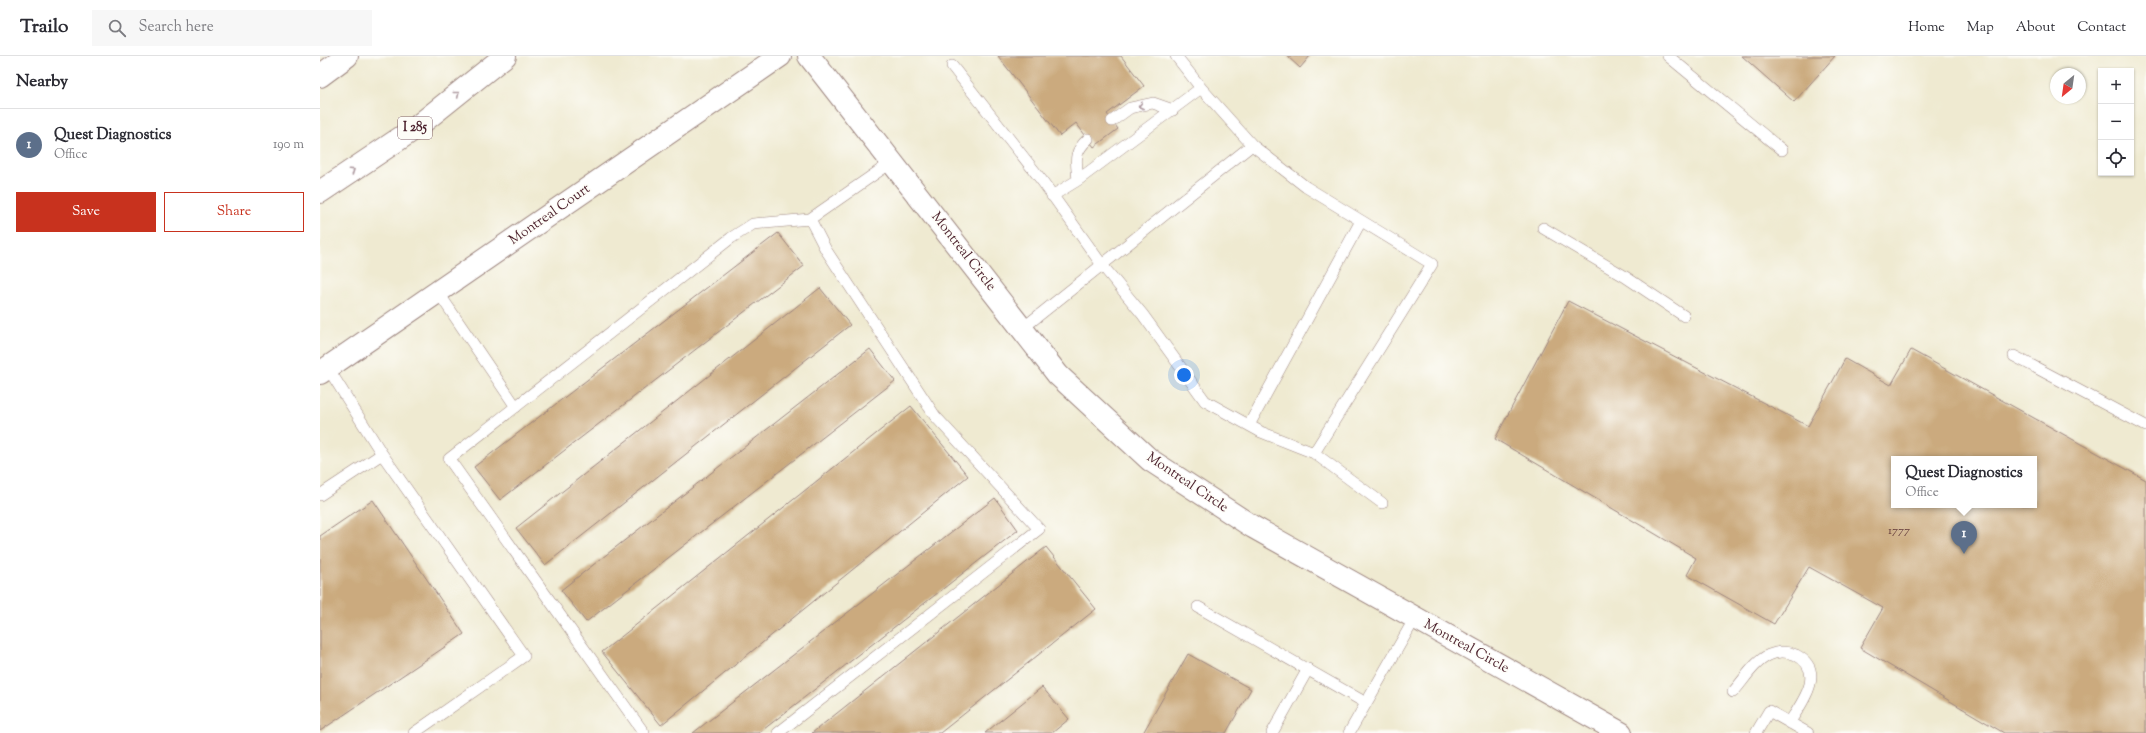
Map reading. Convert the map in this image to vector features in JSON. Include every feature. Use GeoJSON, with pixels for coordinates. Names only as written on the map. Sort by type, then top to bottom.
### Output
{"type":"FeatureCollection","features":[{"type":"Feature","properties":{"kind":"main road"},"geometry":{"type":"LineString","coordinates":[[320,76],[347,56]]}},
{"type":"Feature","properties":{"kind":"main road","name":"I 285"},"geometry":{"type":"LineString","coordinates":[[320,192],[414,129],[505,56]]}},
{"type":"Feature","properties":{"kind":"main road","name":"Montreal Court"},"geometry":{"type":"LineString","coordinates":[[324,370],[780,56]]}},
{"type":"Feature","properties":{"kind":"main road","name":"Montreal Circle"},"geometry":{"type":"LineString","coordinates":[[809,56],[1058,375],[1150,460],[1253,527],[1621,733]]}},
{"type":"Feature","properties":{"kind":"lane"},"geometry":{"type":"LineString","coordinates":[[1176,56],[1201,88],[1252,145],[1306,187],[1432,264],[1314,453]]}},
{"type":"Feature","properties":{"kind":"lane"},"geometry":{"type":"LineString","coordinates":[[1668,56],[1782,150]]}},
{"type":"Feature","properties":{"kind":"lane"},"geometry":{"type":"LineString","coordinates":[[952,66],[1052,196],[1102,265],[1143,315],[1205,401],[1249,425],[1314,453],[1382,503]]}},
{"type":"Feature","properties":{"kind":"lane"},"geometry":{"type":"LineString","coordinates":[[1052,196],[1078,180],[1201,88]]}},
{"type":"Feature","properties":{"kind":"lane"},"geometry":{"type":"LineString","coordinates":[[1112,120],[1130,108],[1153,103],[1173,110]]}},
{"type":"Feature","properties":{"kind":"lane"},"geometry":{"type":"LineString","coordinates":[[1078,180],[1075,157],[1080,147],[1088,138]]}},
{"type":"Feature","properties":{"kind":"lane"},"geometry":{"type":"LineString","coordinates":[[1022,328],[1252,145]]}},
{"type":"Feature","properties":{"kind":"lane"},"geometry":{"type":"LineString","coordinates":[[644,733],[450,459],[731,238],[753,224],[810,219],[892,162]]}},
{"type":"Feature","properties":{"kind":"lane"},"geometry":{"type":"LineString","coordinates":[[778,733],[1039,529],[935,416],[826,250],[810,219]]}},
{"type":"Feature","properties":{"kind":"lane"},"geometry":{"type":"LineString","coordinates":[[1249,425],[1361,221]]}},
{"type":"Feature","properties":{"kind":"lane"},"geometry":{"type":"LineString","coordinates":[[1543,228],[1624,276],[1684,316]]}},
{"type":"Feature","properties":{"kind":"lane"},"geometry":{"type":"LineString","coordinates":[[438,292],[516,407]]}},
{"type":"Feature","properties":{"kind":"lane"},"geometry":{"type":"LineString","coordinates":[[2014,356],[2146,426]]}},
{"type":"Feature","properties":{"kind":"lane"},"geometry":{"type":"LineString","coordinates":[[324,370],[524,656],[414,733]]}},
{"type":"Feature","properties":{"kind":"lane"},"geometry":{"type":"LineString","coordinates":[[320,495],[382,454]]}},
{"type":"Feature","properties":{"kind":"lane"},"geometry":{"type":"LineString","coordinates":[[1198,607],[1366,702]]}},
{"type":"Feature","properties":{"kind":"lane"},"geometry":{"type":"LineString","coordinates":[[1349,733],[1415,618]]}},
{"type":"Feature","properties":{"kind":"lane"},"geometry":{"type":"LineString","coordinates":[[1734,692],[1754,667],[1769,655],[1788,652],[1797,655],[1806,662],[1810,672],[1811,684],[1789,723]]}},
{"type":"Feature","properties":{"kind":"lane"},"geometry":{"type":"LineString","coordinates":[[1272,733],[1308,669]]}},
{"type":"Feature","properties":{"kind":"lane"},"geometry":{"type":"LineString","coordinates":[[1756,733],[1769,711],[1808,733]]}},
{"type":"Feature","properties":{"kind":"building"},"geometry":{"type":"Polygon","coordinates":[[[998,56],[1121,56],[1144,86],[1107,114],[1118,129],[1094,147],[1076,123],[1060,136],[998,56]]]}},
{"type":"Feature","properties":{"kind":"building"},"geometry":{"type":"Polygon","coordinates":[[[1287,56],[1310,56],[1300,68],[1287,56]]]}},
{"type":"Feature","properties":{"kind":"building"},"geometry":{"type":"Polygon","coordinates":[[[1742,56],[1835,56],[1794,102],[1742,56]]]}},
{"type":"Feature","properties":{"kind":"building"},"geometry":{"type":"Polygon","coordinates":[[[778,233],[804,266],[500,500],[474,467],[778,233]]]}},
{"type":"Feature","properties":{"kind":"building"},"geometry":{"type":"Polygon","coordinates":[[[820,288],[850,325],[545,565],[516,528],[820,288]]]}},
{"type":"Feature","properties":{"kind":"building"},"geometry":{"type":"Polygon","coordinates":[[[1568,301],[1808,426],[1845,359],[1891,385],[1911,350],[2146,480],[2146,733],[2004,733],[1860,648],[1883,608],[1809,567],[1774,624],[1687,575],[1696,558],[1495,439],[1568,301]]]}},
{"type":"Feature","properties":{"kind":"building"},"geometry":{"type":"Polygon","coordinates":[[[870,349],[895,381],[586,622],[561,590],[870,349]]]}},
{"type":"Feature","properties":{"kind":"building"},"geometry":{"type":"Polygon","coordinates":[[[911,406],[968,476],[661,725],[602,652],[911,406]]]}},
{"type":"Feature","properties":{"kind":"building"},"geometry":{"type":"Polygon","coordinates":[[[995,498],[1018,530],[759,733],[693,733],[995,498]]]}},
{"type":"Feature","properties":{"kind":"building"},"geometry":{"type":"Polygon","coordinates":[[[373,500],[464,634],[320,731],[320,536],[373,500]]]}},
{"type":"Feature","properties":{"kind":"building"},"geometry":{"type":"Polygon","coordinates":[[[1046,547],[1096,609],[940,733],[812,733],[1046,547]]]}},
{"type":"Feature","properties":{"kind":"building"},"geometry":{"type":"Polygon","coordinates":[[[1188,654],[1251,689],[1226,733],[1143,733],[1188,654]]]}},
{"type":"Feature","properties":{"kind":"building"},"geometry":{"type":"Polygon","coordinates":[[[1042,687],[1069,719],[1052,733],[985,733],[1042,687]]]}},
{"type":"Feature","properties":{"kind":"place","name":"Quest Diagnostics"},"geometry":{"type":"Point","coordinates":[1964,554]}}]}
